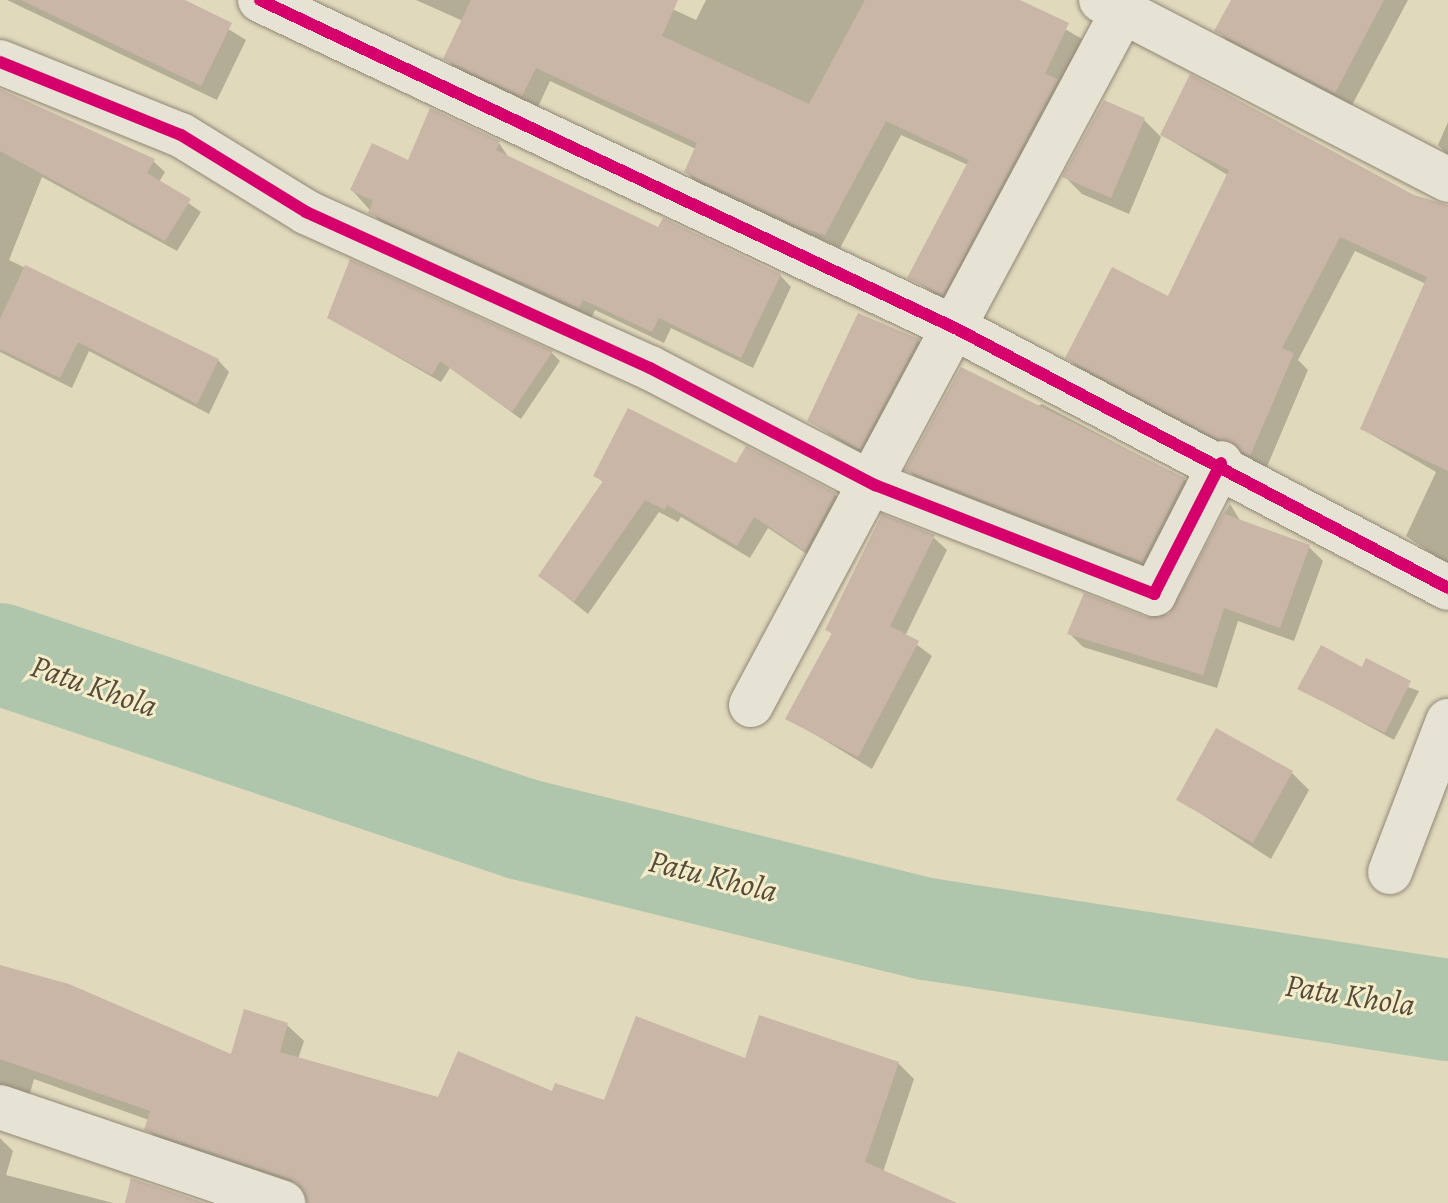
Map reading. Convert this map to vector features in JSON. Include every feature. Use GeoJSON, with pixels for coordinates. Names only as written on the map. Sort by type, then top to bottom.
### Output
{"type":"FeatureCollection","features":[{"type":"Feature","properties":{"kind":"street"},"geometry":{"type":"LineString","coordinates":[[260,0],[957,329],[1221,463],[1448,588]]}},
{"type":"Feature","properties":{"kind":"street"},"geometry":{"type":"LineString","coordinates":[[751,705],[875,485],[957,329],[1112,6],[1448,180]]}},
{"type":"Feature","properties":{"kind":"street"},"geometry":{"type":"LineString","coordinates":[[0,62],[181,135],[306,212],[650,368],[875,485],[1154,594],[1221,463]]}},
{"type":"Feature","properties":{"kind":"street"},"geometry":{"type":"LineString","coordinates":[[1390,872],[1448,721]]}},
{"type":"Feature","properties":{"kind":"street"},"geometry":{"type":"LineString","coordinates":[[0,1107],[261,1200]]}},
{"type":"Feature","properties":{"kind":"building"},"geometry":{"type":"Polygon","coordinates":[[[21,0],[185,0],[232,23],[201,86],[21,0]]]}},
{"type":"Feature","properties":{"kind":"building"},"geometry":{"type":"Polygon","coordinates":[[[471,0],[678,0],[662,36],[809,104],[865,0],[1020,0],[1069,23],[1045,74],[1058,79],[943,295],[907,278],[969,160],[886,121],[825,235],[802,228],[684,172],[697,143],[536,68],[522,96],[443,59],[471,0]]]}},
{"type":"Feature","properties":{"kind":"building"},"geometry":{"type":"Polygon","coordinates":[[[1231,0],[1384,0],[1335,93],[1214,31],[1231,0]]]}},
{"type":"Feature","properties":{"kind":"building"},"geometry":{"type":"Polygon","coordinates":[[[1190,74],[1414,195],[1448,205],[1448,471],[1360,429],[1427,277],[1340,237],[1282,348],[1294,353],[1250,456],[1065,358],[1112,267],[1168,296],[1229,170],[1160,135],[1190,74]]]}},
{"type":"Feature","properties":{"kind":"building"},"geometry":{"type":"Polygon","coordinates":[[[0,89],[155,159],[147,173],[191,199],[165,241],[0,151],[0,89]]]}},
{"type":"Feature","properties":{"kind":"building"},"geometry":{"type":"Polygon","coordinates":[[[1104,100],[1145,118],[1111,198],[1062,177],[1104,100]]]}},
{"type":"Feature","properties":{"kind":"building"},"geometry":{"type":"Polygon","coordinates":[[[430,108],[500,141],[496,150],[658,227],[663,218],[781,274],[741,358],[659,318],[652,332],[583,300],[579,308],[368,213],[373,201],[350,190],[372,143],[408,160],[430,108]]]}},
{"type":"Feature","properties":{"kind":"building"},"geometry":{"type":"Polygon","coordinates":[[[350,259],[553,351],[512,412],[440,361],[432,375],[327,318],[350,259]]]}},
{"type":"Feature","properties":{"kind":"building"},"geometry":{"type":"Polygon","coordinates":[[[25,265],[219,359],[197,404],[78,342],[60,378],[0,349],[0,319],[25,265]]]}},
{"type":"Feature","properties":{"kind":"building"},"geometry":{"type":"Polygon","coordinates":[[[858,313],[919,339],[860,449],[807,421],[858,313]]]}},
{"type":"Feature","properties":{"kind":"building"},"geometry":{"type":"Polygon","coordinates":[[[961,367],[1185,478],[1142,562],[905,470],[961,367]]]}},
{"type":"Feature","properties":{"kind":"building"},"geometry":{"type":"Polygon","coordinates":[[[628,408],[736,463],[746,446],[836,493],[805,551],[754,517],[737,546],[667,505],[665,510],[645,500],[574,602],[538,576],[603,481],[593,476],[628,408]]]}},
{"type":"Feature","properties":{"kind":"building"},"geometry":{"type":"Polygon","coordinates":[[[1230,501],[1225,514],[1310,545],[1280,628],[1224,608],[1203,675],[1067,634],[1084,593],[1146,617],[1169,614],[1230,501]]]}},
{"type":"Feature","properties":{"kind":"building"},"geometry":{"type":"Polygon","coordinates":[[[882,514],[935,535],[890,626],[919,641],[858,757],[785,719],[832,633],[825,630],[882,514]]]}},
{"type":"Feature","properties":{"kind":"building"},"geometry":{"type":"Polygon","coordinates":[[[1321,645],[1362,667],[1366,658],[1411,681],[1385,733],[1297,689],[1321,645]]]}},
{"type":"Feature","properties":{"kind":"building"},"geometry":{"type":"Polygon","coordinates":[[[1216,728],[1293,771],[1253,843],[1176,800],[1216,728]]]}},
{"type":"Feature","properties":{"kind":"building"},"geometry":{"type":"Polygon","coordinates":[[[0,965],[69,984],[231,1054],[244,1009],[288,1023],[280,1052],[438,1097],[458,1051],[552,1091],[555,1083],[604,1100],[636,1016],[745,1058],[759,1015],[899,1062],[865,1162],[957,1203],[307,1203],[291,1179],[144,1130],[150,1111],[0,1059],[0,965]]]}},
{"type":"Feature","properties":{"kind":"building"},"geometry":{"type":"Polygon","coordinates":[[[131,1178],[205,1203],[125,1203],[131,1178]]]}},
{"type":"Feature","properties":{"kind":"waterway","name":"Patu Khola"},"geometry":{"type":"LineString","coordinates":[[0,654],[522,829],[927,929],[1448,1010]]}},
{"type":"Feature","properties":{"kind":"cycle path"},"geometry":{"type":"LineString","coordinates":[[260,0],[957,329],[1448,588]]}},
{"type":"Feature","properties":{"kind":"cycle path"},"geometry":{"type":"LineString","coordinates":[[0,62],[181,135],[306,212],[650,368],[875,485],[1154,594],[1221,463]]}}]}
